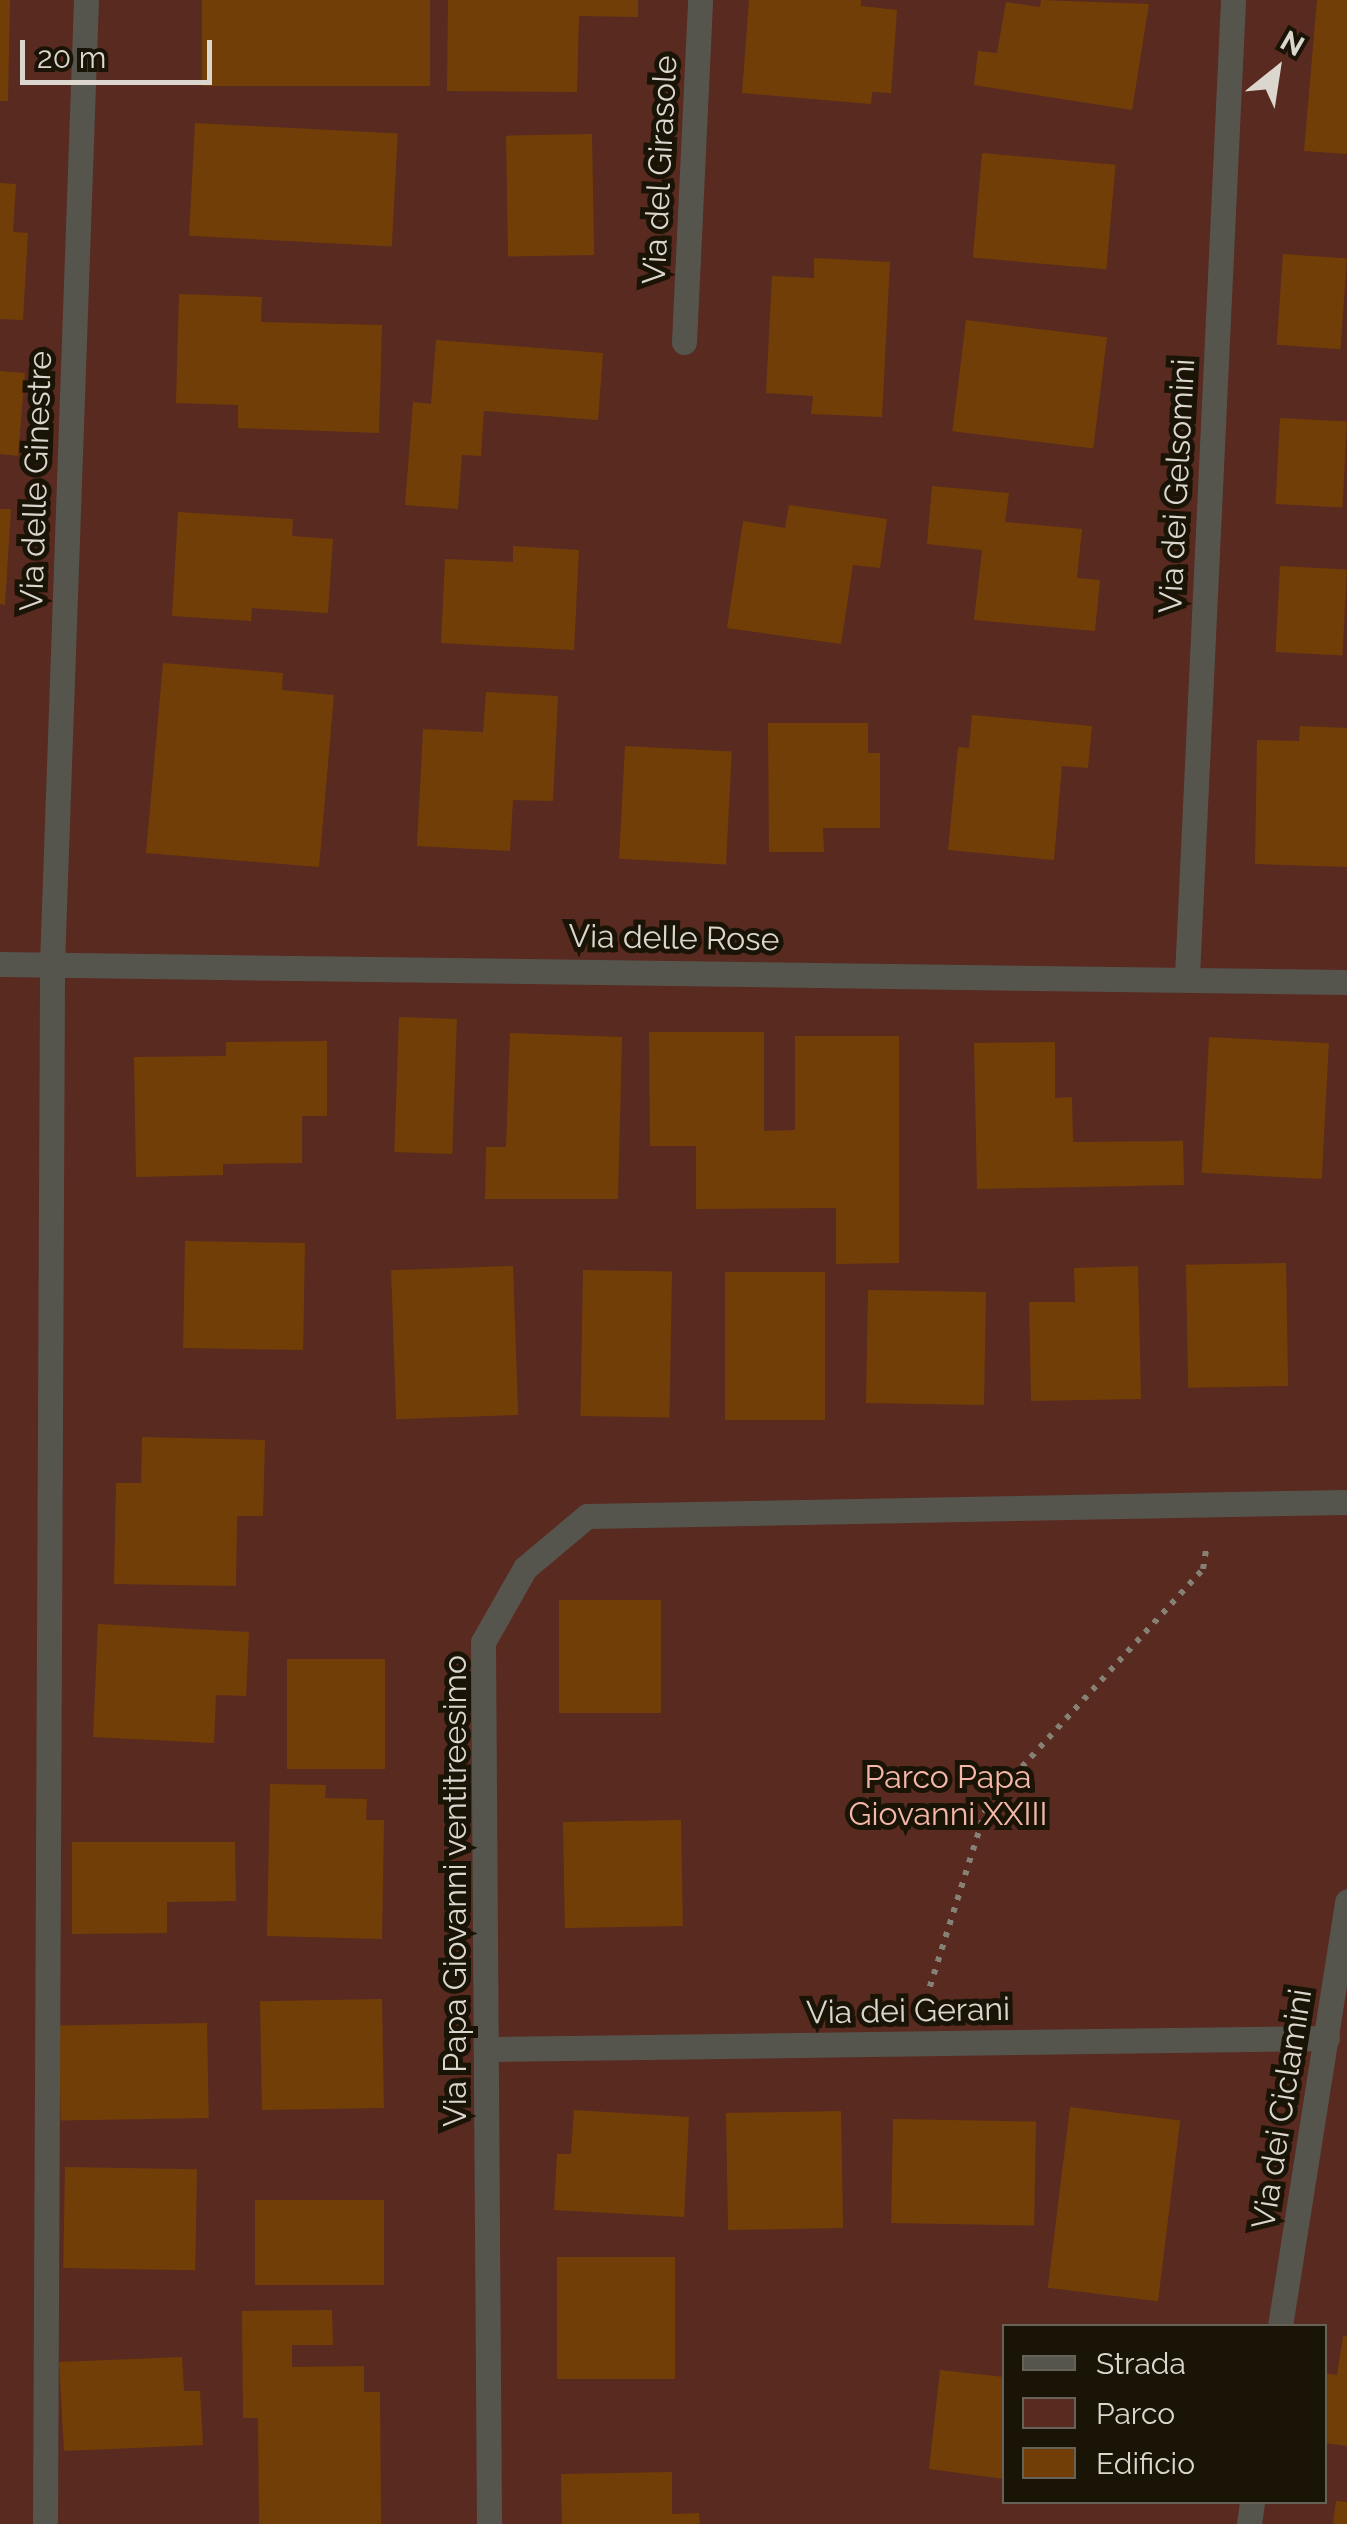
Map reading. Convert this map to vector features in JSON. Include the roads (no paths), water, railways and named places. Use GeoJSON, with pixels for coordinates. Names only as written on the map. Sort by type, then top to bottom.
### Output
{"type":"FeatureCollection","features":[{"type":"Feature","properties":{"kind":"street","name":"Via delle Ginestre"},"geometry":{"type":"LineString","coordinates":[[45,2524],[52,964],[86,0]]}},
{"type":"Feature","properties":{"kind":"street","name":"Via del Girasole"},"geometry":{"type":"LineString","coordinates":[[684,342],[700,0]]}},
{"type":"Feature","properties":{"kind":"street","name":"Via dei Gelsomini"},"geometry":{"type":"LineString","coordinates":[[1187,976],[1232,0]]}},
{"type":"Feature","properties":{"kind":"street","name":"Via delle Rose"},"geometry":{"type":"LineString","coordinates":[[0,964],[1187,976],[1347,982]]}},
{"type":"Feature","properties":{"kind":"street","name":"Via Papa Giovanni ventitreesimo"},"geometry":{"type":"LineString","coordinates":[[488,2524],[489,2049],[482,1642],[526,1568],[587,1516],[1347,1502]]}},
{"type":"Feature","properties":{"kind":"street","name":"Via dei Ciclamini"},"geometry":{"type":"LineString","coordinates":[[1280,2324],[1347,1901]]}},
{"type":"Feature","properties":{"kind":"street","name":"Via dei Gerani"},"geometry":{"type":"LineString","coordinates":[[489,2049],[1327,2038]]}},
{"type":"Feature","properties":{"kind":"park label","name":"Parco Papa Giovanni XXIII"},"geometry":{"type":"Point","coordinates":[948,1796]}}]}
